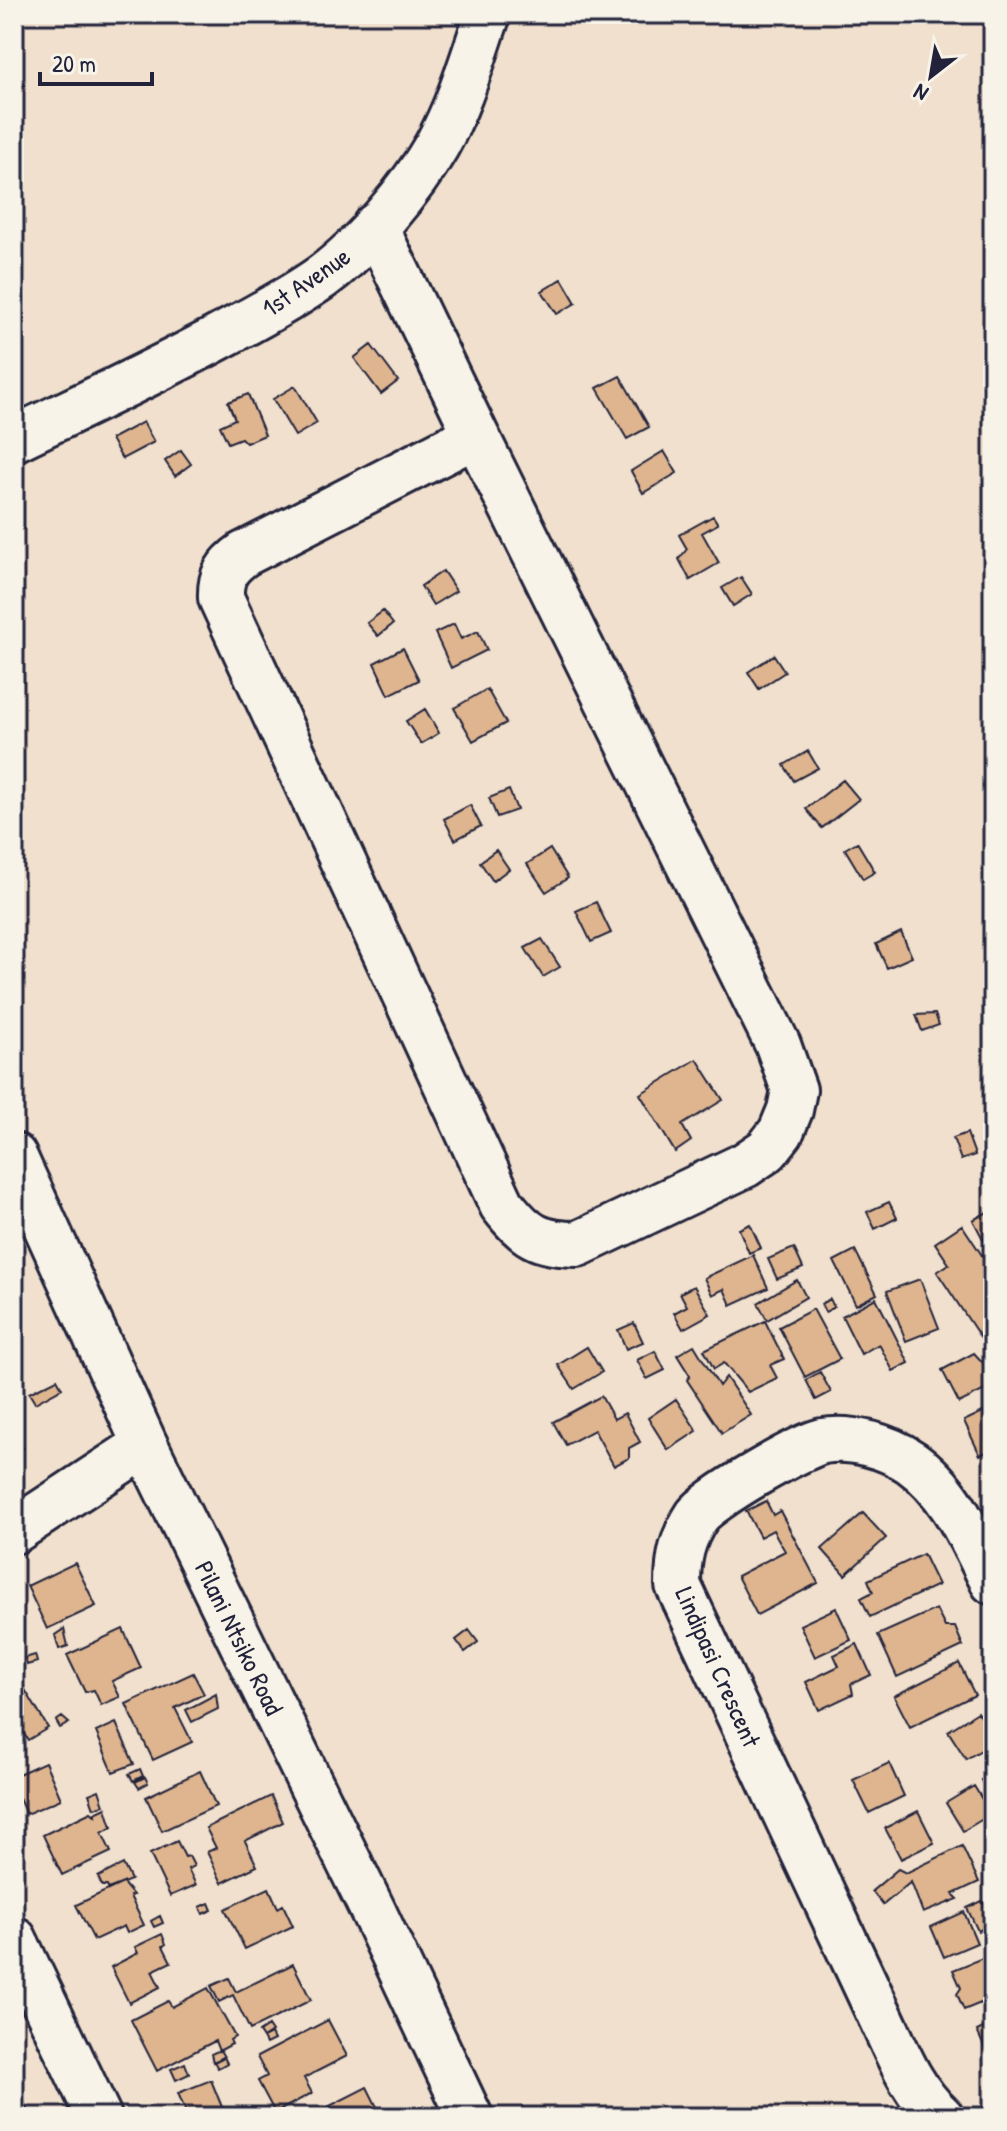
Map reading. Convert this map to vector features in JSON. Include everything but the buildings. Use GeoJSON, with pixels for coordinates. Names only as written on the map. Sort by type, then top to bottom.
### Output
{"type":"FeatureCollection","features":[{"type":"Feature","properties":{"kind":"street","name":"1st Avenue"},"geometry":{"type":"LineString","coordinates":[[14,439],[176,361],[266,312],[323,276],[362,241],[398,202],[437,145],[461,90],[488,14]]}},
{"type":"Feature","properties":{"kind":"street"},"geometry":{"type":"LineString","coordinates":[[375,226],[778,1045],[794,1090],[781,1132],[767,1150],[745,1165],[578,1244],[552,1244],[529,1235],[502,1205],[221,598],[220,582],[229,565],[244,554],[476,435]]}},
{"type":"Feature","properties":{"kind":"street","name":"Pilani Ntsiko Road"},"geometry":{"type":"LineString","coordinates":[[16,1164],[145,1445],[470,2117]]}},
{"type":"Feature","properties":{"kind":"street","name":"Lindipasi Crescent"},"geometry":{"type":"LineString","coordinates":[[941,2117],[931,2108],[907,2073],[875,2006],[678,1585],[678,1560],[683,1541],[700,1513],[733,1486],[821,1441],[852,1440],[878,1446],[910,1461],[933,1482],[958,1512],[993,1582]]}},
{"type":"Feature","properties":{"kind":"street"},"geometry":{"type":"LineString","coordinates":[[14,1531],[145,1445]]}},
{"type":"Feature","properties":{"kind":"street"},"geometry":{"type":"LineString","coordinates":[[14,1939],[99,2117]]}}]}
